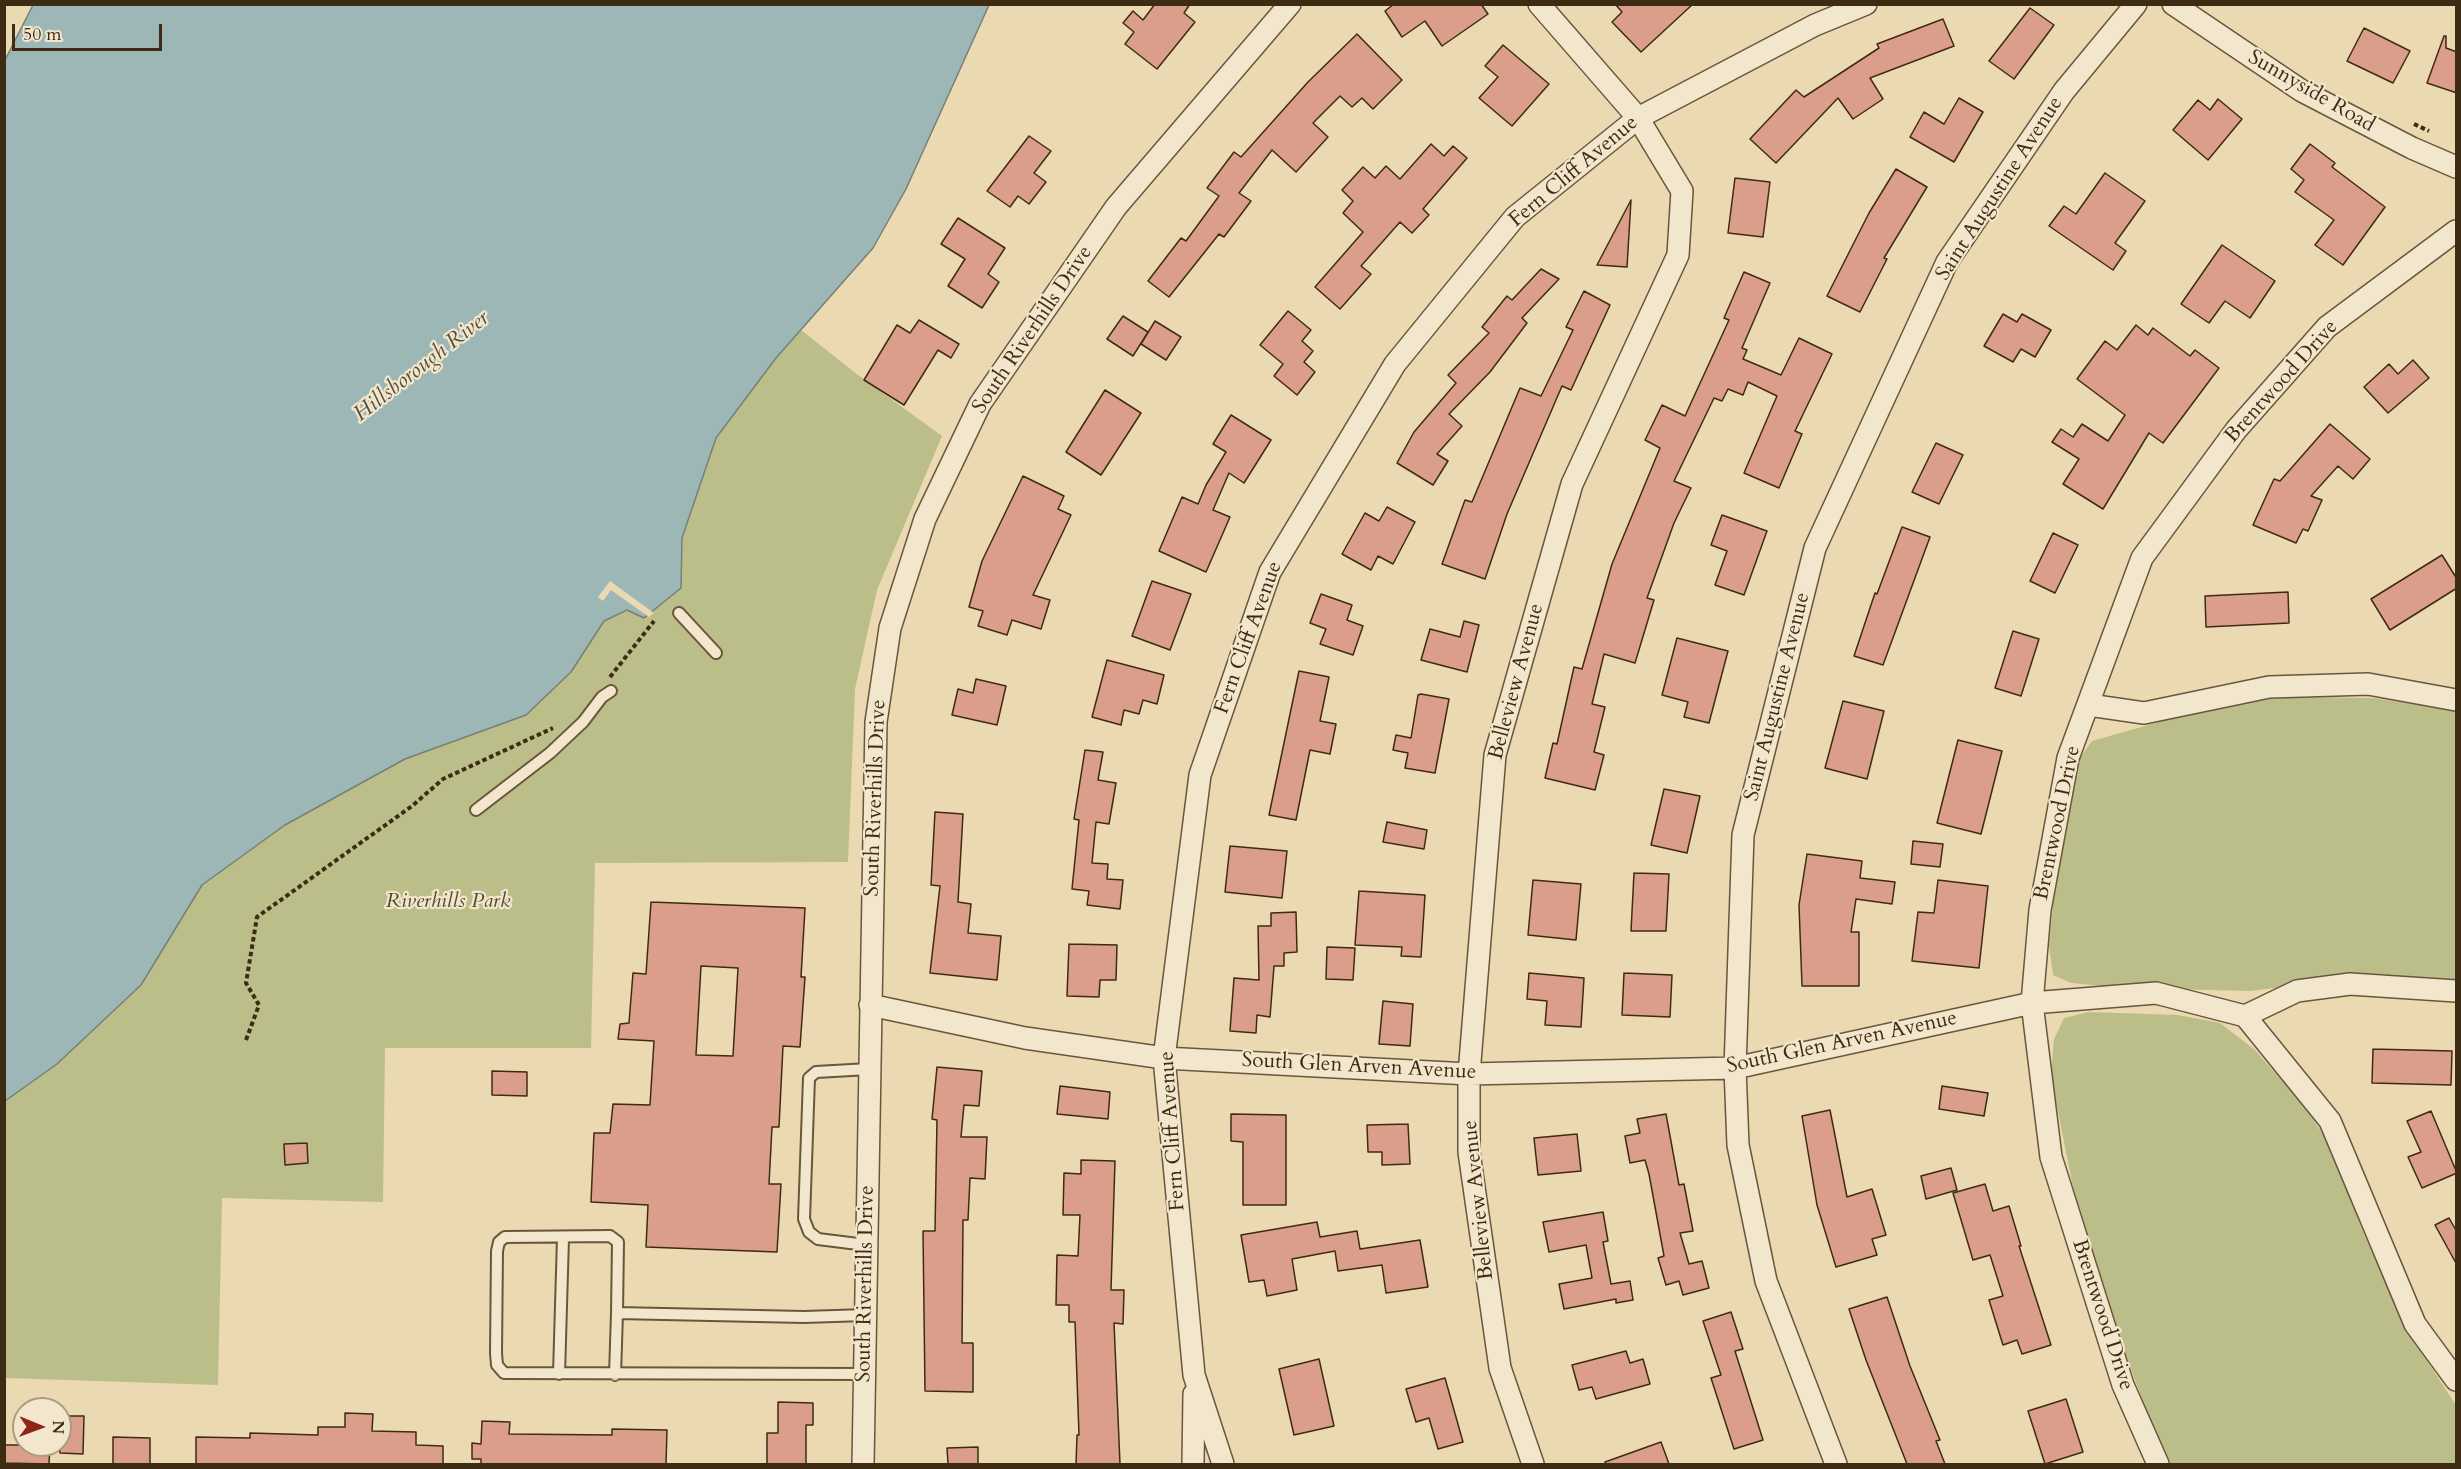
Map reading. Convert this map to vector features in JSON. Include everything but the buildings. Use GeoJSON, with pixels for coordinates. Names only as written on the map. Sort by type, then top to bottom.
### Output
{"type":"FeatureCollection","features":[{"type":"Feature","properties":{"kind":"street","name":"South Riverhills Drive"},"geometry":{"type":"LineString","coordinates":[[863,1464],[876,722],[890,628],[925,519],[980,404],[1116,207],[1290,4]]}},
{"type":"Feature","properties":{"kind":"street","name":"Belleview Avenue"},"geometry":{"type":"LineString","coordinates":[[1533,1464],[1500,1368],[1469,1152],[1469,1074],[1495,755],[1572,484],[1678,255],[1682,191],[1638,118],[1539,4]]}},
{"type":"Feature","properties":{"kind":"street","name":"Fern Cliff Avenue"},"geometry":{"type":"LineString","coordinates":[[1223,1464],[1194,1375],[1164,1058],[1200,775],[1269,572],[1402,355],[1515,217],[1638,118],[1815,25],[1866,4]]}},
{"type":"Feature","properties":{"kind":"street","name":"Saint Augustine Avenue"},"geometry":{"type":"LineString","coordinates":[[1836,1464],[1766,1281],[1738,1145],[1735,1068],[1743,835],[1815,548],[1947,262],[2064,91],[2136,4]]}},
{"type":"Feature","properties":{"kind":"street","name":"Sunnyside Road"},"geometry":{"type":"LineString","coordinates":[[2173,4],[2302,91],[2412,148],[2457,166]]}},
{"type":"Feature","properties":{"kind":"street","name":"Brentwood Drive"},"geometry":{"type":"LineString","coordinates":[[2158,1464],[2123,1385],[2051,1157],[2031,1003],[2040,910],[2054,821],[2068,758],[2142,558],[2236,430],[2327,327],[2457,231]]}},
{"type":"Feature","properties":{"kind":"street"},"geometry":{"type":"LineString","coordinates":[[2089,705],[2145,713],[2269,687],[2368,684],[2457,700]]}},
{"type":"Feature","properties":{"kind":"street"},"geometry":{"type":"LineString","coordinates":[[2457,991],[2350,984],[2297,991],[2246,1016],[2330,1121],[2415,1324],[2457,1380]]}},
{"type":"Feature","properties":{"kind":"street","name":"South Glen Arven Avenue"},"geometry":{"type":"LineString","coordinates":[[870,1005],[1025,1038],[1164,1058],[1469,1074],[1735,1068],[2031,1003],[2156,993],[2246,1016]]}},
{"type":"Feature","properties":{"kind":"street"},"geometry":{"type":"LineString","coordinates":[[1193,1464],[1194,1375]]}},
{"type":"Feature","properties":{"kind":"lane"},"geometry":{"type":"LineString","coordinates":[[679,612],[716,653]]}},
{"type":"Feature","properties":{"kind":"lane"},"geometry":{"type":"LineString","coordinates":[[476,810],[550,753],[583,722],[608,687]]}},
{"type":"Feature","properties":{"kind":"lane"},"geometry":{"type":"LineString","coordinates":[[867,1245],[818,1239],[808,1232],[804,1219],[809,1078],[816,1072],[869,1069]]}},
{"type":"Feature","properties":{"kind":"lane"},"geometry":{"type":"LineString","coordinates":[[615,1375],[618,1242],[610,1236],[505,1238],[499,1242],[497,1251],[497,1365],[504,1373],[615,1375],[865,1374]]}},
{"type":"Feature","properties":{"kind":"lane"},"geometry":{"type":"LineString","coordinates":[[559,1374],[562,1238]]}},
{"type":"Feature","properties":{"kind":"lane"},"geometry":{"type":"LineString","coordinates":[[617,1313],[804,1317],[866,1315]]}},
{"type":"Feature","properties":{"kind":"path"},"geometry":{"type":"LineString","coordinates":[[2407,120],[2437,135]]}},
{"type":"Feature","properties":{"kind":"path"},"geometry":{"type":"LineString","coordinates":[[608,687],[654,621]]}},
{"type":"Feature","properties":{"kind":"path"},"geometry":{"type":"LineString","coordinates":[[246,1040],[259,1005],[246,983],[257,917],[412,806],[442,779],[555,728],[562,722]]}},
{"type":"Feature","properties":{"kind":"green space","name":"Riverhills Park"},"geometry":{"type":"Polygon","coordinates":[[[801,330],[942,436],[877,590],[855,689],[848,862],[595,863],[591,1048],[385,1048],[383,1202],[222,1198],[218,1385],[5,1378],[5,1101],[57,1064],[141,985],[202,885],[285,825],[405,759],[526,715],[571,672],[604,621],[681,588],[682,538],[716,439],[776,358],[801,330]]]}},
{"type":"Feature","properties":{"kind":"green space"},"geometry":{"type":"Polygon","coordinates":[[[2302,697],[2373,698],[2456,710],[2456,981],[2376,976],[2250,991],[2123,988],[2071,983],[2053,975],[2049,946],[2060,834],[2079,759],[2092,741],[2187,714],[2256,700],[2302,697]]]}},
{"type":"Feature","properties":{"kind":"green space"},"geometry":{"type":"Polygon","coordinates":[[[2089,1012],[2178,1015],[2220,1023],[2255,1050],[2301,1102],[2330,1144],[2362,1230],[2405,1327],[2456,1405],[2456,1464],[2171,1464],[2149,1418],[2083,1238],[2051,1076],[2054,1039],[2064,1018],[2089,1012]]]}},
{"type":"Feature","properties":{"kind":"water","name":"Hillsborough River"},"geometry":{"type":"Polygon","coordinates":[[[33,5],[989,5],[906,189],[873,248],[776,358],[716,438],[682,538],[681,588],[644,618],[627,610],[604,621],[571,672],[526,715],[405,759],[285,825],[202,885],[141,985],[57,1064],[5,1101],[4,62],[33,5]]]}},
{"type":"Feature","properties":{"kind":"pier"},"geometry":{"type":"Polygon","coordinates":[[[610,581],[654,613],[649,617],[611,590],[603,601],[598,597],[610,581]]]}}]}
